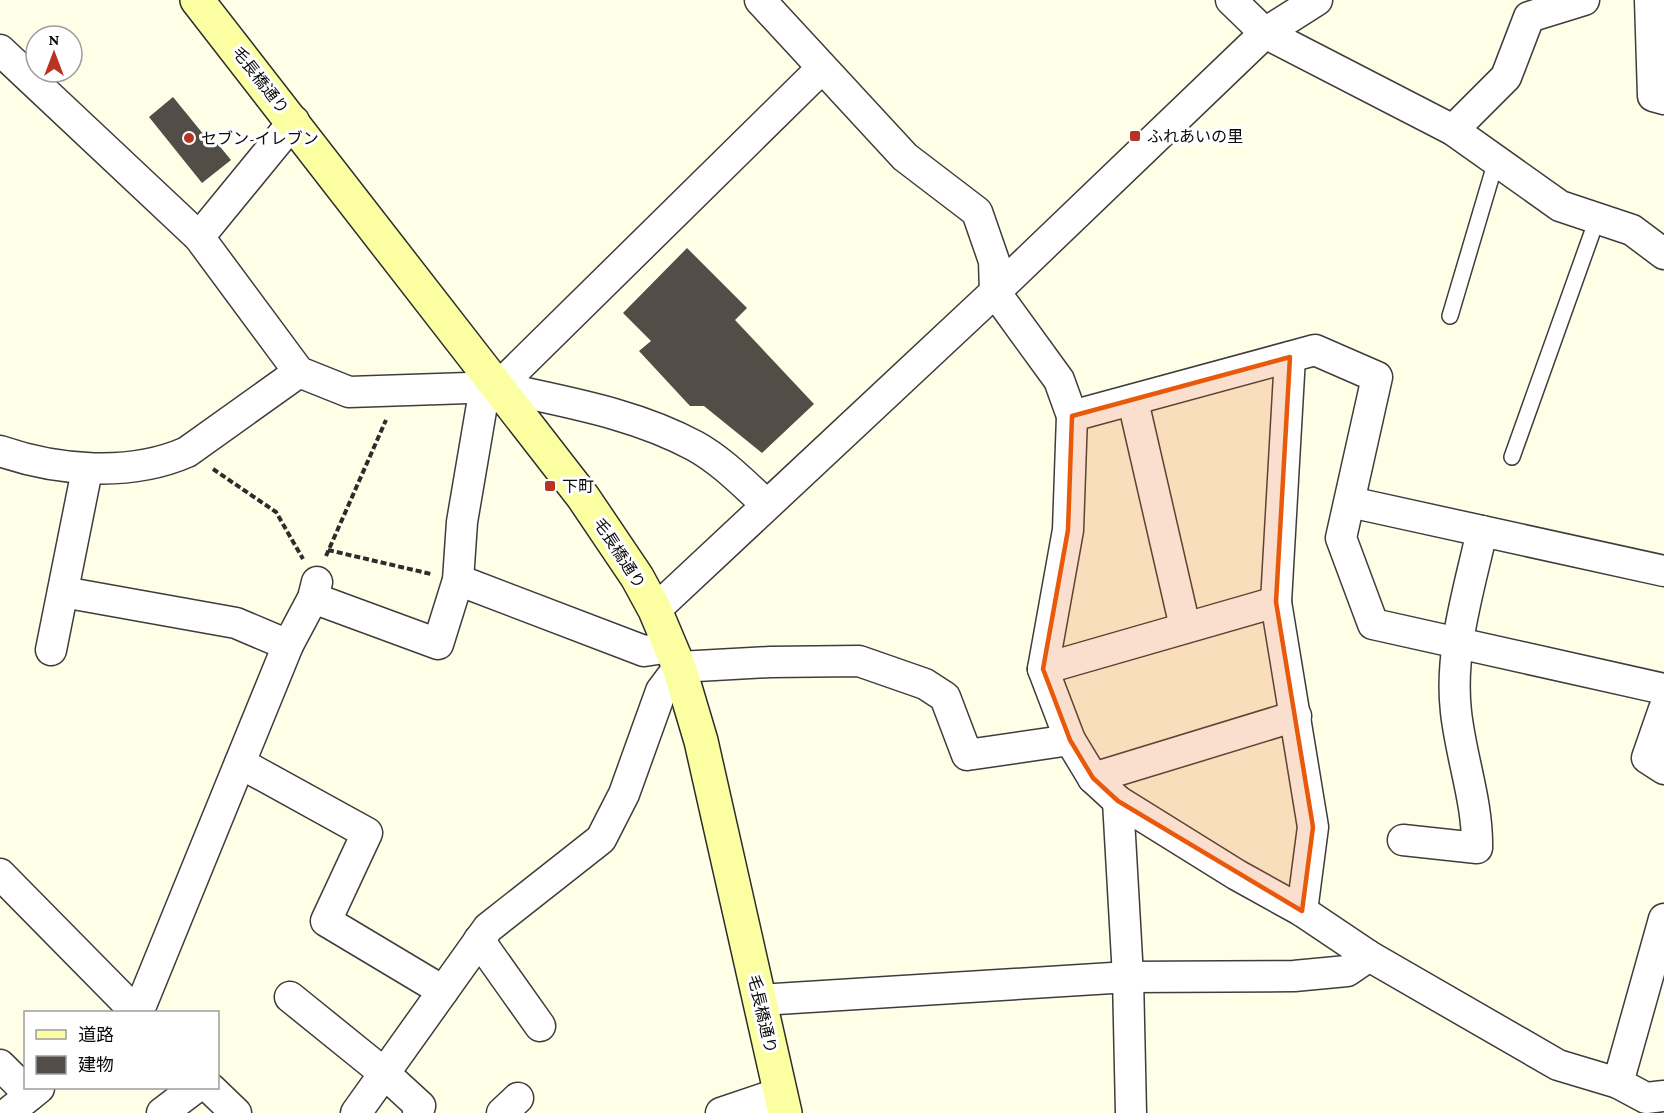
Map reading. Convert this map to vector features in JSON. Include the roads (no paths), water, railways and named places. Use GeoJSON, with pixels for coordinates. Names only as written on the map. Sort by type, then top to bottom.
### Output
{"type":"FeatureCollection","features":[{"type":"Feature","properties":{"kind":"street","name":"毛長橋通り"},"geometry":{"type":"LineString","coordinates":[[197,0],[294,121],[492,387],[583,497],[625,559],[655,610],[675,657],[701,741],[783,1103]]}},
{"type":"Feature","properties":{"kind":"street"},"geometry":{"type":"LineString","coordinates":[[760,0],[905,157],[977,212],[994,261],[995,292],[1059,380],[1072,416],[1068,530],[1043,669],[1070,740],[1093,778],[1118,801],[1237,875],[1302,911],[1369,956],[1558,1065],[1618,1083],[1646,1098],[1664,1096]]}},
{"type":"Feature","properties":{"kind":"street"},"geometry":{"type":"LineString","coordinates":[[1231,0],[1265,33],[1453,130],[1560,206],[1632,230],[1664,254]]}},
{"type":"Feature","properties":{"kind":"street"},"geometry":{"type":"LineString","coordinates":[[655,610],[995,292],[1265,33],[1317,0]]}},
{"type":"Feature","properties":{"kind":"street"},"geometry":{"type":"LineString","coordinates":[[1453,130],[1506,77],[1529,17],[1584,0]]}},
{"type":"Feature","properties":{"kind":"street"},"geometry":{"type":"LineString","coordinates":[[1650,0],[1653,96],[1664,99]]}},
{"type":"Feature","properties":{"kind":"street"},"geometry":{"type":"LineString","coordinates":[[0,50],[199,237],[300,372],[349,392],[398,393],[492,387],[638,421],[695,446],[766,504]]}},
{"type":"Feature","properties":{"kind":"street"},"geometry":{"type":"LineString","coordinates":[[134,1011],[142,1003],[288,645],[315,590],[438,644],[459,580],[462,522],[492,387],[822,68]]}},
{"type":"Feature","properties":{"kind":"street"},"geometry":{"type":"LineString","coordinates":[[199,237],[294,121]]}},
{"type":"Feature","properties":{"kind":"street"},"geometry":{"type":"LineString","coordinates":[[1072,416],[1133,402],[1315,350],[1377,377],[1341,538],[1373,624],[1664,689]]}},
{"type":"Feature","properties":{"kind":"street"},"geometry":{"type":"LineString","coordinates":[[1290,357],[1276,602],[1313,827],[1302,911]]}},
{"type":"Feature","properties":{"kind":"street"},"geometry":{"type":"LineString","coordinates":[[0,451],[21,459],[87,470],[170,460],[187,452],[300,372]]}},
{"type":"Feature","properties":{"kind":"street"},"geometry":{"type":"LineString","coordinates":[[1133,402],[1185,627]]}},
{"type":"Feature","properties":{"kind":"street"},"geometry":{"type":"LineString","coordinates":[[51,650],[87,470]]}},
{"type":"Feature","properties":{"kind":"street"},"geometry":{"type":"LineString","coordinates":[[1350,502],[1664,571]]}},
{"type":"Feature","properties":{"kind":"street"},"geometry":{"type":"LineString","coordinates":[[1403,840],[1478,849],[1478,827],[1456,711],[1457,643],[1482,531]]}},
{"type":"Feature","properties":{"kind":"street"},"geometry":{"type":"LineString","coordinates":[[459,580],[644,651],[675,657],[770,662],[859,661],[925,684],[945,697],[967,755],[1070,740]]}},
{"type":"Feature","properties":{"kind":"street"},"geometry":{"type":"LineString","coordinates":[[63,592],[236,623],[288,645]]}},
{"type":"Feature","properties":{"kind":"street"},"geometry":{"type":"LineString","coordinates":[[1043,669],[1276,602]]}},
{"type":"Feature","properties":{"kind":"street"},"geometry":{"type":"LineString","coordinates":[[356,1113],[488,928],[601,839],[624,794],[675,657]]}},
{"type":"Feature","properties":{"kind":"street"},"geometry":{"type":"LineString","coordinates":[[1664,710],[1647,758],[1664,769]]}},
{"type":"Feature","properties":{"kind":"street"},"geometry":{"type":"LineString","coordinates":[[1093,778],[1296,716]]}},
{"type":"Feature","properties":{"kind":"street"},"geometry":{"type":"LineString","coordinates":[[240,763],[367,833],[326,921],[443,991]]}},
{"type":"Feature","properties":{"kind":"street"},"geometry":{"type":"LineString","coordinates":[[1118,801],[1128,977],[1131,1113]]}},
{"type":"Feature","properties":{"kind":"street"},"geometry":{"type":"LineString","coordinates":[[0,874],[132,1011]]}},
{"type":"Feature","properties":{"kind":"street"},"geometry":{"type":"LineString","coordinates":[[1618,1083],[1664,919]]}},
{"type":"Feature","properties":{"kind":"street"},"geometry":{"type":"LineString","coordinates":[[479,940],[540,1026]]}},
{"type":"Feature","properties":{"kind":"street"},"geometry":{"type":"LineString","coordinates":[[760,1000],[1128,977],[1315,974],[1347,971],[1369,956]]}},
{"type":"Feature","properties":{"kind":"street"},"geometry":{"type":"LineString","coordinates":[[290,997],[384,1073],[420,1106],[418,1113]]}},
{"type":"Feature","properties":{"kind":"street"},"geometry":{"type":"LineString","coordinates":[[0,1065],[26,1098]]}},
{"type":"Feature","properties":{"kind":"street"},"geometry":{"type":"LineString","coordinates":[[162,1113],[194,1089]]}},
{"type":"Feature","properties":{"kind":"street"},"geometry":{"type":"LineString","coordinates":[[211,1089],[236,1113]]}},
{"type":"Feature","properties":{"kind":"street"},"geometry":{"type":"LineString","coordinates":[[721,1113],[783,1103]]}},
{"type":"Feature","properties":{"kind":"lane"},"geometry":{"type":"LineString","coordinates":[[1450,316],[1496,160]]}},
{"type":"Feature","properties":{"kind":"lane"},"geometry":{"type":"LineString","coordinates":[[1512,457],[1597,219]]}},
{"type":"Feature","properties":{"kind":"place","name":"ふれあいの里"},"geometry":{"type":"Point","coordinates":[1135,136]}},
{"type":"Feature","properties":{"kind":"place","name":"セブン-イレブン"},"geometry":{"type":"Point","coordinates":[189,138]}},
{"type":"Feature","properties":{"kind":"place","name":"下町"},"geometry":{"type":"Point","coordinates":[550,486]}}]}
